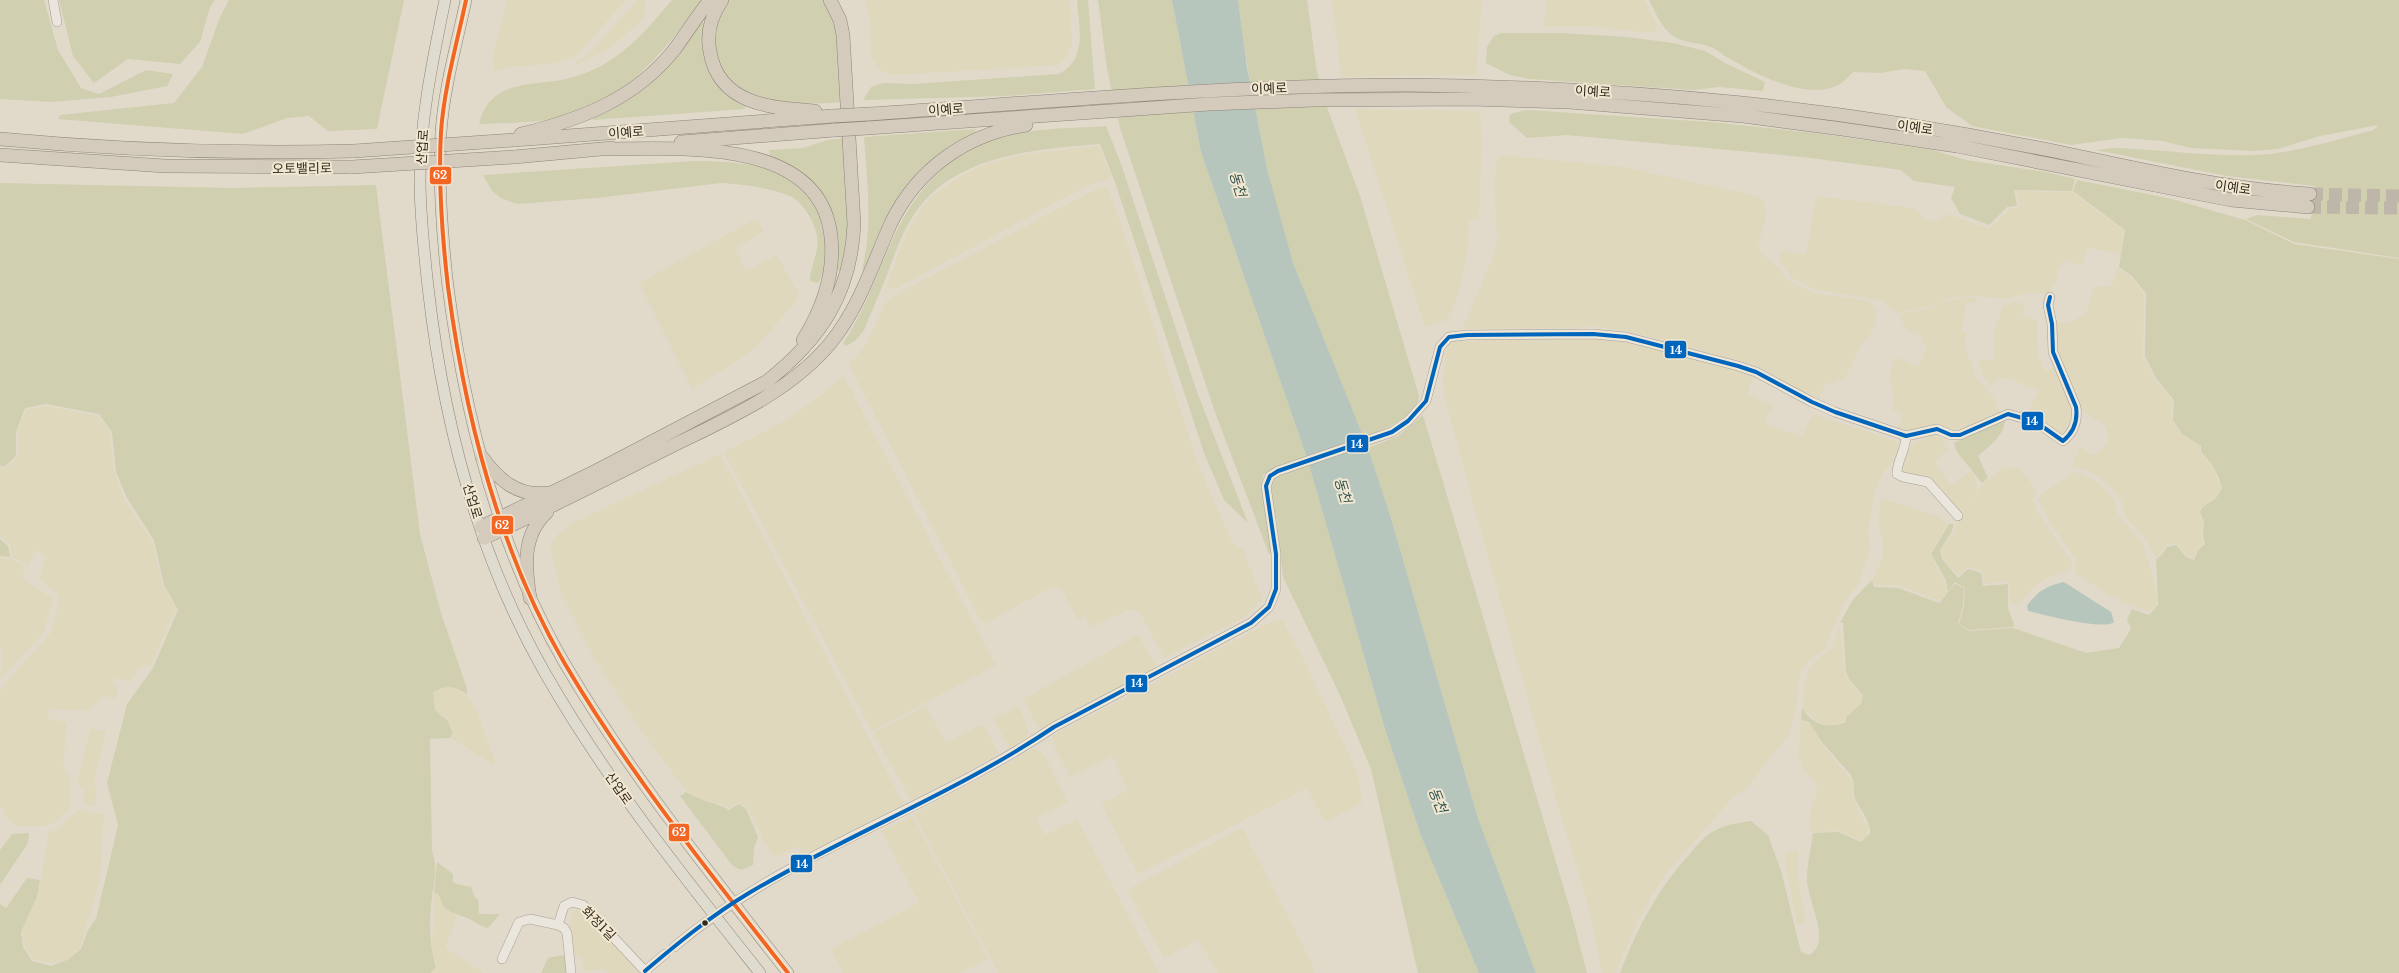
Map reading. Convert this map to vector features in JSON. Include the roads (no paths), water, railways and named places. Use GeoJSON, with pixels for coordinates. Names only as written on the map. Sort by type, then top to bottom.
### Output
{"type":"FeatureCollection","features":[{"type":"Feature","properties":{"kind":"highway"},"geometry":{"type":"LineString","coordinates":[[514,138],[577,119],[597,110],[631,90],[660,65],[710,0]]}},
{"type":"Feature","properties":{"kind":"highway"},"geometry":{"type":"LineString","coordinates":[[722,0],[710,22],[709,48],[716,73],[725,85],[748,100],[762,105],[833,114]]}},
{"type":"Feature","properties":{"kind":"highway"},"geometry":{"type":"LineString","coordinates":[[530,598],[527,576],[528,541],[539,518],[553,499],[766,382],[789,364],[823,326],[842,287],[853,246],[854,224],[843,35],[840,20],[830,0]]}},
{"type":"Feature","properties":{"kind":"highway"},"geometry":{"type":"LineString","coordinates":[[760,400],[784,382],[812,355],[841,311],[857,270],[862,225],[851,33],[848,19],[840,0]]}},
{"type":"Feature","properties":{"kind":"highway","name":"이예로"},"geometry":{"type":"LineString","coordinates":[[514,138],[833,114],[869,114],[1207,91],[1406,85],[1532,88],[1629,93],[1746,104],[1842,116],[1961,134],[2309,201],[2231,200],[1958,146],[1842,129],[1736,116],[1628,106],[1536,102],[1417,99],[1314,100],[1210,104],[1093,114],[835,130],[604,149]]}},
{"type":"Feature","properties":{"kind":"highway"},"geometry":{"type":"LineString","coordinates":[[482,533],[760,400],[786,384],[812,362],[841,330],[866,281],[892,222],[905,199],[935,164],[970,142],[992,132],[1093,114]]}},
{"type":"Feature","properties":{"kind":"highway","name":"오토밸리로"},"geometry":{"type":"LineString","coordinates":[[0,139],[163,151],[261,153],[354,151],[448,146],[514,138]]}},
{"type":"Feature","properties":{"kind":"highway"},"geometry":{"type":"LineString","coordinates":[[604,149],[671,149],[744,155],[784,169],[801,179],[815,194],[825,212],[831,229],[833,248],[828,288],[821,307],[804,338],[794,353],[766,382]]}},
{"type":"Feature","properties":{"kind":"highway","name":"오토밸리로"},"geometry":{"type":"LineString","coordinates":[[0,155],[165,166],[352,167],[514,157],[604,149]]}},
{"type":"Feature","properties":{"kind":"highway"},"geometry":{"type":"LineString","coordinates":[[482,456],[502,481],[514,488],[553,499]]}},
{"type":"Feature","properties":{"kind":"main road","name":"산업로"},"geometry":{"type":"LineString","coordinates":[[445,0],[422,129],[420,180],[423,242],[435,345],[452,431],[482,533],[511,606],[545,673],[594,752],[645,825],[760,973]]}},
{"type":"Feature","properties":{"kind":"main road","name":"산업로"},"geometry":{"type":"LineString","coordinates":[[466,0],[442,128],[439,179],[443,240],[455,339],[473,426],[502,523],[530,598],[565,663],[613,739],[733,903],[788,973]]}},
{"type":"Feature","properties":{"kind":"street"},"geometry":{"type":"LineString","coordinates":[[52,0],[57,22]]}},
{"type":"Feature","properties":{"kind":"street"},"geometry":{"type":"LineString","coordinates":[[674,947],[733,903],[809,860],[914,807],[1025,747],[1054,727],[1237,632],[1257,619],[1269,607],[1276,589],[1276,554],[1266,486],[1270,476],[1278,471],[1392,432],[1411,418],[1426,401],[1440,347],[1449,337],[1467,335],[1593,334],[1626,336],[1756,372],[1812,402],[1835,412],[1906,436],[1936,429],[1951,435],[1960,435],[2008,414],[2036,422],[2063,441],[2069,435],[2076,422],[2076,407],[2053,352],[2052,324],[2048,305],[2050,297]]}},
{"type":"Feature","properties":{"kind":"street"},"geometry":{"type":"LineString","coordinates":[[1906,436],[1906,444],[1897,467],[1897,474],[1903,477],[1928,482],[1937,491],[1950,510],[1958,516]]}},
{"type":"Feature","properties":{"kind":"street","name":"화정1길"},"geometry":{"type":"LineString","coordinates":[[558,925],[568,903],[572,902],[584,905],[646,972]]}},
{"type":"Feature","properties":{"kind":"street"},"geometry":{"type":"LineString","coordinates":[[502,959],[519,922],[530,919],[558,925],[564,928],[567,933],[571,973]]}},
{"type":"Feature","properties":{"kind":"street"},"geometry":{"type":"LineString","coordinates":[[646,972],[665,954]]}},
{"type":"Feature","properties":{"kind":"water","name":"동천"},"geometry":{"type":"Polygon","coordinates":[[[1172,0],[1238,0],[1247,67],[1267,169],[1293,263],[1368,448],[1391,518],[1478,818],[1536,973],[1479,973],[1421,836],[1385,729],[1307,458],[1201,152],[1172,0]]]}},
{"type":"Feature","properties":{"kind":"water"},"geometry":{"type":"Polygon","coordinates":[[[2064,582],[2111,612],[2114,622],[2108,624],[2086,623],[2028,611],[2027,606],[2038,593],[2048,587],[2064,582]]]}},
{"type":"Feature","properties":{"kind":"tunnel"},"geometry":{"type":"LineString","coordinates":[[2310,194],[2399,196]]}},
{"type":"Feature","properties":{"kind":"tunnel"},"geometry":{"type":"LineString","coordinates":[[2308,207],[2399,208]]}}]}
